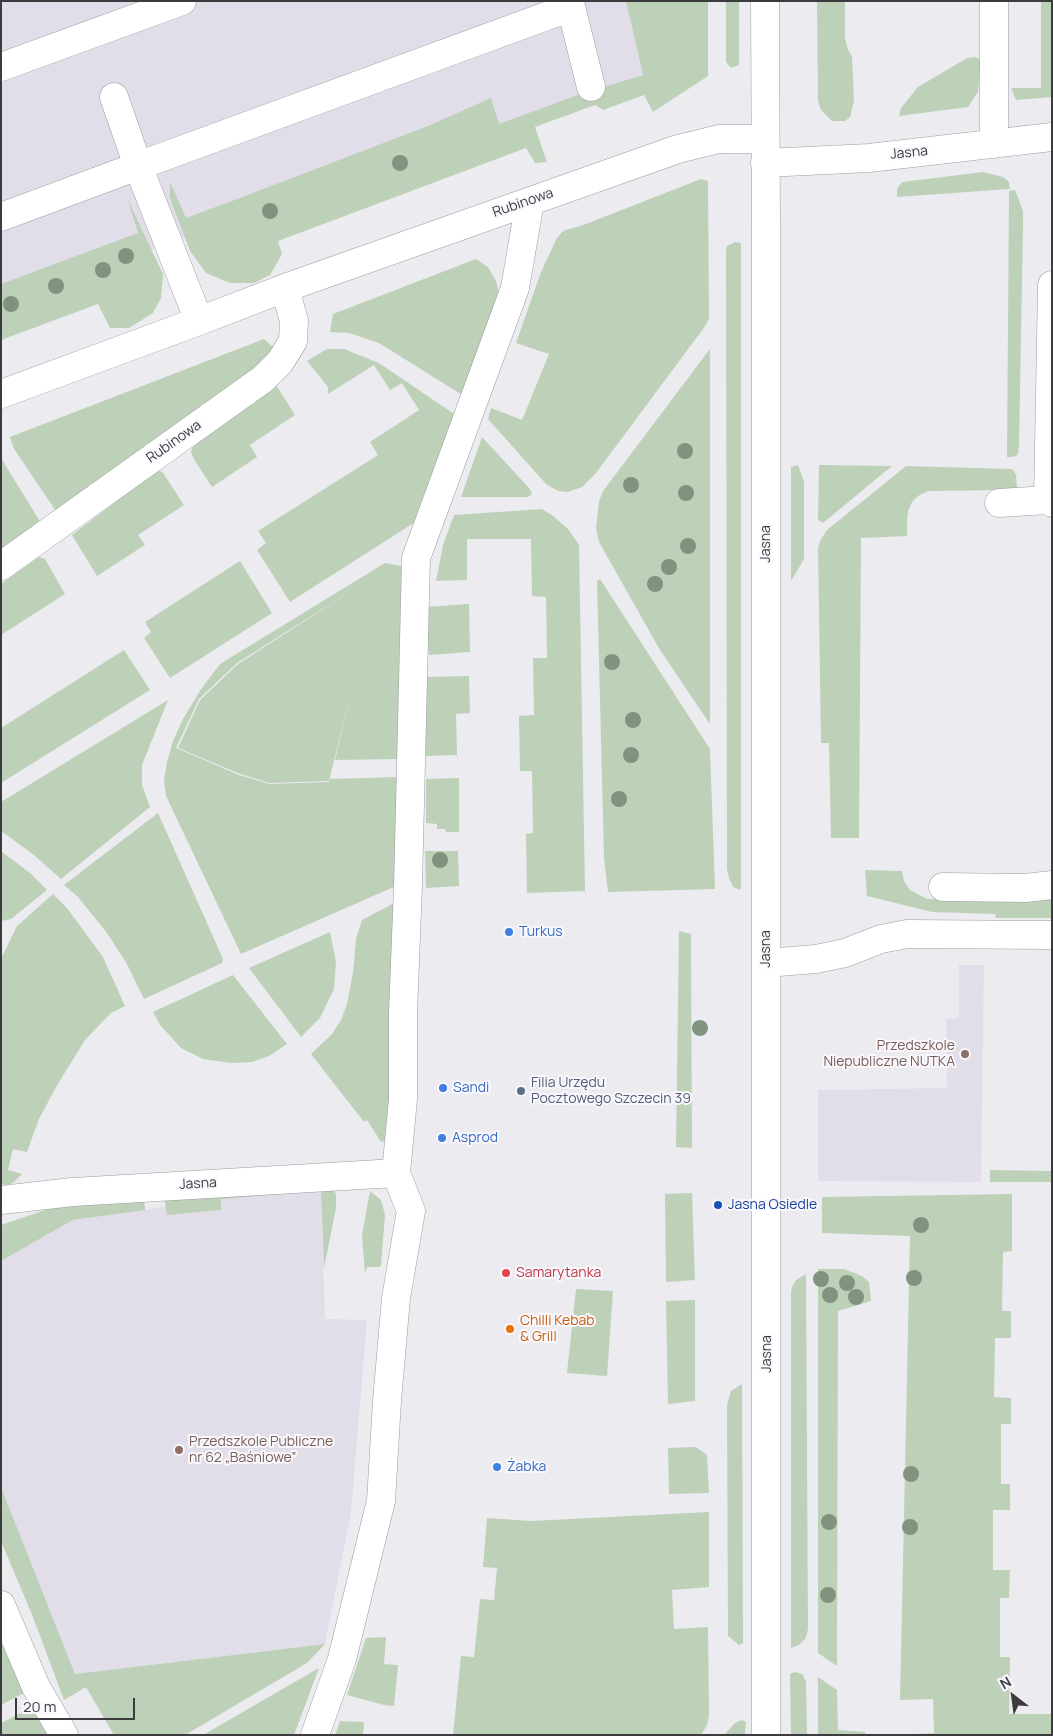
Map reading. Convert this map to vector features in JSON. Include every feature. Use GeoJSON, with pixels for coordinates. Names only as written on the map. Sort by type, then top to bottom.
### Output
{"type":"FeatureCollection","features":[{"type":"Feature","properties":{"kind":"street"},"geometry":{"type":"LineString","coordinates":[[1,67],[182,1]]}},
{"type":"Feature","properties":{"kind":"street","name":"Jasna"},"geometry":{"type":"LineString","coordinates":[[764,1],[766,1735]]}},
{"type":"Feature","properties":{"kind":"street"},"geometry":{"type":"LineString","coordinates":[[994,1],[994,144]]}},
{"type":"Feature","properties":{"kind":"street"},"geometry":{"type":"LineString","coordinates":[[1,217],[571,4],[591,87]]}},
{"type":"Feature","properties":{"kind":"street"},"geometry":{"type":"LineString","coordinates":[[114,97],[138,166],[199,321]]}},
{"type":"Feature","properties":{"kind":"street","name":"Jasna"},"geometry":{"type":"LineString","coordinates":[[765,151],[868,158],[1052,137]]}},
{"type":"Feature","properties":{"kind":"street","name":"Rubinowa"},"geometry":{"type":"LineString","coordinates":[[1,394],[285,288],[678,149],[719,139],[765,151]]}},
{"type":"Feature","properties":{"kind":"street"},"geometry":{"type":"LineString","coordinates":[[315,1735],[342,1659],[381,1501],[396,1298],[411,1211],[396,1173],[403,1099],[403,1013],[416,558],[515,288],[530,201]]}},
{"type":"Feature","properties":{"kind":"street"},"geometry":{"type":"LineString","coordinates":[[999,503],[1050,502],[1052,285]]}},
{"type":"Feature","properties":{"kind":"street","name":"Rubinowa"},"geometry":{"type":"LineString","coordinates":[[1,566],[262,379],[280,362],[293,341],[294,321],[285,288]]}},
{"type":"Feature","properties":{"kind":"street"},"geometry":{"type":"LineString","coordinates":[[943,887],[1026,888],[1052,884]]}},
{"type":"Feature","properties":{"kind":"street"},"geometry":{"type":"LineString","coordinates":[[766,964],[845,953],[882,939],[907,934],[1052,935]]}},
{"type":"Feature","properties":{"kind":"street","name":"Jasna"},"geometry":{"type":"LineString","coordinates":[[1,1200],[73,1192],[396,1173]]}},
{"type":"Feature","properties":{"kind":"street"},"geometry":{"type":"LineString","coordinates":[[1,1605],[36,1687],[64,1735]]}},
{"type":"Feature","properties":{"kind":"shaded area"},"geometry":{"type":"Polygon","coordinates":[[[1,1],[700,1],[663,71],[1,302],[1,1]]]}},
{"type":"Feature","properties":{"kind":"shaded area","name":"Przedszkole Niepubliczne NUTKA"},"geometry":{"type":"Polygon","coordinates":[[[959,965],[984,965],[981,1182],[818,1181],[818,1090],[947,1088],[946,1019],[959,1018],[959,965]]]}},
{"type":"Feature","properties":{"kind":"shaded area","name":"Przedszkole Publiczne nr 62 „Baśniowe”"},"geometry":{"type":"Polygon","coordinates":[[[321,1191],[325,1319],[367,1320],[351,1512],[325,1644],[75,1674],[1,1487],[1,1261],[73,1220],[220,1199],[321,1191]]]}},
{"type":"Feature","properties":{"kind":"green space"},"geometry":{"type":"Polygon","coordinates":[[[626,1],[708,1],[708,76],[653,112],[644,95],[603,110],[595,105],[535,127],[547,162],[535,163],[526,148],[278,241],[282,254],[270,275],[254,283],[230,283],[206,273],[190,251],[170,198],[170,182],[186,218],[428,126],[491,98],[499,124],[575,96],[643,75],[626,1]]]}},
{"type":"Feature","properties":{"kind":"green space"},"geometry":{"type":"Polygon","coordinates":[[[726,1],[739,1],[739,65],[731,68],[726,62],[726,1]]]}},
{"type":"Feature","properties":{"kind":"green space"},"geometry":{"type":"Polygon","coordinates":[[[817,1],[845,1],[845,38],[848,50],[852,56],[854,101],[850,117],[845,121],[832,121],[821,110],[818,101],[817,1]]]}},
{"type":"Feature","properties":{"kind":"green space"},"geometry":{"type":"Polygon","coordinates":[[[1041,1],[1052,1],[1052,97],[1016,100],[1011,88],[1041,88],[1041,1]]]}},
{"type":"Feature","properties":{"kind":"green space"},"geometry":{"type":"Polygon","coordinates":[[[967,58],[978,58],[980,62],[978,92],[968,107],[899,116],[901,108],[918,87],[967,58]]]}},
{"type":"Feature","properties":{"kind":"green space"},"geometry":{"type":"Polygon","coordinates":[[[983,172],[1003,177],[1009,182],[1010,189],[897,197],[897,189],[902,182],[983,172]]]}},
{"type":"Feature","properties":{"kind":"green space"},"geometry":{"type":"Polygon","coordinates":[[[701,179],[708,181],[709,318],[706,325],[596,473],[582,487],[568,492],[558,491],[546,484],[488,419],[491,408],[522,420],[549,354],[516,343],[541,272],[557,238],[563,231],[586,224],[701,179]]]}},
{"type":"Feature","properties":{"kind":"green space"},"geometry":{"type":"Polygon","coordinates":[[[1015,190],[1023,211],[1019,445],[1016,456],[1007,457],[1009,191],[1015,190]]]}},
{"type":"Feature","properties":{"kind":"green space"},"geometry":{"type":"Polygon","coordinates":[[[127,198],[163,274],[161,298],[153,313],[129,328],[110,328],[98,304],[1,340],[1,284],[138,233],[127,198]]]}},
{"type":"Feature","properties":{"kind":"green space"},"geometry":{"type":"Polygon","coordinates":[[[735,242],[741,243],[740,890],[733,887],[727,869],[726,250],[727,246],[735,242]]]}},
{"type":"Feature","properties":{"kind":"green space"},"geometry":{"type":"Polygon","coordinates":[[[476,259],[488,267],[496,281],[500,296],[467,398],[379,343],[349,333],[330,332],[333,314],[476,259]]]}},
{"type":"Feature","properties":{"kind":"green space"},"geometry":{"type":"Polygon","coordinates":[[[264,339],[273,347],[274,356],[56,511],[14,449],[10,437],[264,339]]]}},
{"type":"Feature","properties":{"kind":"green space"},"geometry":{"type":"Polygon","coordinates":[[[327,349],[344,349],[379,363],[460,418],[423,517],[290,602],[257,550],[266,543],[258,531],[378,455],[370,442],[419,410],[402,383],[390,390],[374,365],[328,394],[328,387],[307,361],[327,349]]]}},
{"type":"Feature","properties":{"kind":"green space"},"geometry":{"type":"Polygon","coordinates":[[[710,349],[710,724],[660,650],[599,542],[596,529],[599,501],[603,491],[710,349]]]}},
{"type":"Feature","properties":{"kind":"green space"},"geometry":{"type":"Polygon","coordinates":[[[274,385],[278,388],[295,415],[250,445],[257,457],[212,487],[191,452],[194,443],[274,385]]]}},
{"type":"Feature","properties":{"kind":"green space"},"geometry":{"type":"Polygon","coordinates":[[[482,437],[530,489],[532,494],[528,497],[461,497],[482,437]]]}},
{"type":"Feature","properties":{"kind":"green space"},"geometry":{"type":"Polygon","coordinates":[[[1,458],[41,523],[1,551],[1,458]]]}},
{"type":"Feature","properties":{"kind":"green space"},"geometry":{"type":"Polygon","coordinates":[[[798,465],[804,482],[804,559],[791,581],[791,467],[798,465]]]}},
{"type":"Feature","properties":{"kind":"green space"},"geometry":{"type":"Polygon","coordinates":[[[819,465],[892,466],[823,523],[818,520],[819,465]]]}},
{"type":"Feature","properties":{"kind":"green space"},"geometry":{"type":"Polygon","coordinates":[[[906,466],[1011,469],[1016,475],[1017,488],[1013,490],[928,491],[918,496],[912,502],[908,511],[907,536],[861,538],[859,838],[831,838],[829,743],[821,743],[818,548],[827,530],[906,466]]]}},
{"type":"Feature","properties":{"kind":"green space"},"geometry":{"type":"Polygon","coordinates":[[[158,470],[163,473],[184,505],[138,535],[145,545],[97,576],[72,535],[158,470]]]}},
{"type":"Feature","properties":{"kind":"green space"},"geometry":{"type":"Polygon","coordinates":[[[542,509],[568,529],[579,545],[585,891],[527,893],[526,834],[533,833],[532,771],[520,771],[519,716],[534,715],[533,658],[547,658],[546,597],[532,596],[531,539],[467,539],[467,580],[436,581],[443,545],[454,515],[542,509]]]}},
{"type":"Feature","properties":{"kind":"green space"},"geometry":{"type":"Polygon","coordinates":[[[39,557],[45,559],[65,594],[1,635],[1,584],[39,557]]]}},
{"type":"Feature","properties":{"kind":"green space"},"geometry":{"type":"Polygon","coordinates":[[[240,561],[272,613],[170,678],[144,638],[151,632],[145,622],[240,561]]]}},
{"type":"Feature","properties":{"kind":"green space"},"geometry":{"type":"Polygon","coordinates":[[[385,563],[406,567],[401,603],[398,759],[335,760],[353,684],[329,781],[270,783],[240,774],[178,748],[200,700],[238,664],[356,588],[237,663],[199,699],[176,748],[239,775],[270,784],[329,782],[330,779],[398,777],[396,886],[241,954],[166,796],[164,780],[173,741],[183,719],[201,689],[220,664],[385,563]]]}},
{"type":"Feature","properties":{"kind":"green space"},"geometry":{"type":"Polygon","coordinates":[[[600,579],[710,749],[715,889],[608,892],[604,858],[597,581],[600,579]]]}},
{"type":"Feature","properties":{"kind":"green space"},"geometry":{"type":"Polygon","coordinates":[[[469,604],[470,652],[429,655],[426,607],[469,604]]]}},
{"type":"Feature","properties":{"kind":"green space"},"geometry":{"type":"Polygon","coordinates":[[[124,650],[150,690],[1,783],[1,728],[124,650]]]}},
{"type":"Feature","properties":{"kind":"green space"},"geometry":{"type":"Polygon","coordinates":[[[469,676],[470,713],[456,714],[457,755],[426,756],[426,677],[469,676]]]}},
{"type":"Feature","properties":{"kind":"green space"},"geometry":{"type":"Polygon","coordinates":[[[168,700],[142,765],[142,785],[150,807],[61,879],[34,855],[1,831],[1,802],[168,700]]]}},
{"type":"Feature","properties":{"kind":"green space"},"geometry":{"type":"Polygon","coordinates":[[[459,778],[459,832],[446,832],[445,829],[437,829],[437,824],[426,823],[426,779],[459,778]]]}},
{"type":"Feature","properties":{"kind":"green space"},"geometry":{"type":"Polygon","coordinates":[[[158,813],[223,959],[222,963],[144,999],[127,964],[107,933],[78,897],[64,885],[158,813]]]}},
{"type":"Feature","properties":{"kind":"green space"},"geometry":{"type":"Polygon","coordinates":[[[1,851],[30,873],[47,890],[11,919],[1,921],[1,851]]]}},
{"type":"Feature","properties":{"kind":"green space"},"geometry":{"type":"Polygon","coordinates":[[[425,851],[458,851],[459,886],[426,888],[425,851]]]}},
{"type":"Feature","properties":{"kind":"green space"},"geometry":{"type":"Polygon","coordinates":[[[865,870],[902,871],[904,881],[910,890],[927,899],[1052,900],[1052,918],[996,918],[995,914],[932,912],[867,896],[865,870]]]}},
{"type":"Feature","properties":{"kind":"green space"},"geometry":{"type":"Polygon","coordinates":[[[53,894],[67,908],[103,957],[125,1006],[111,1013],[85,1040],[39,1119],[27,1152],[13,1149],[8,1170],[22,1174],[13,1183],[1,1184],[1,959],[17,926],[53,894]]]}},
{"type":"Feature","properties":{"kind":"green space"},"geometry":{"type":"Polygon","coordinates":[[[396,902],[394,1128],[386,1141],[381,1142],[367,1120],[364,1122],[311,1054],[332,1034],[341,1020],[347,1004],[353,973],[356,939],[362,920],[396,902]]]}},
{"type":"Feature","properties":{"kind":"green space"},"geometry":{"type":"Polygon","coordinates":[[[679,931],[691,934],[692,1148],[676,1147],[679,931]]]}},
{"type":"Feature","properties":{"kind":"green space"},"geometry":{"type":"Polygon","coordinates":[[[330,932],[336,962],[334,989],[320,1018],[301,1037],[249,968],[330,932]]]}},
{"type":"Feature","properties":{"kind":"green space"},"geometry":{"type":"Polygon","coordinates":[[[233,975],[287,1044],[269,1056],[252,1062],[231,1063],[203,1059],[181,1048],[160,1025],[153,1012],[233,975]]]}},
{"type":"Feature","properties":{"kind":"green space"},"geometry":{"type":"Polygon","coordinates":[[[990,1170],[1052,1171],[1052,1182],[990,1182],[990,1170]]]}},
{"type":"Feature","properties":{"kind":"green space"},"geometry":{"type":"Polygon","coordinates":[[[331,1186],[336,1194],[336,1208],[324,1268],[321,1191],[221,1199],[221,1210],[167,1215],[164,1197],[331,1186]]]}},
{"type":"Feature","properties":{"kind":"green space"},"geometry":{"type":"Polygon","coordinates":[[[370,1191],[381,1200],[385,1215],[381,1265],[380,1267],[367,1267],[365,1274],[362,1235],[370,1191]]]}},
{"type":"Feature","properties":{"kind":"green space"},"geometry":{"type":"Polygon","coordinates":[[[692,1193],[695,1280],[666,1282],[665,1194],[692,1193]]]}},
{"type":"Feature","properties":{"kind":"green space"},"geometry":{"type":"Polygon","coordinates":[[[1012,1194],[1012,1251],[1003,1252],[1002,1311],[1011,1311],[1011,1338],[995,1338],[994,1397],[1011,1398],[1011,1424],[1001,1424],[1001,1484],[1010,1484],[1010,1510],[993,1510],[993,1570],[1010,1570],[1009,1598],[1000,1598],[1000,1657],[1010,1657],[1009,1714],[1052,1714],[1052,1735],[902,1735],[934,1733],[933,1699],[900,1700],[910,1236],[822,1233],[822,1197],[1012,1194]]]}},
{"type":"Feature","properties":{"kind":"green space"},"geometry":{"type":"Polygon","coordinates":[[[144,1199],[145,1210],[73,1220],[1,1261],[1,1225],[51,1208],[144,1199]]]}},
{"type":"Feature","properties":{"kind":"green space"},"geometry":{"type":"Polygon","coordinates":[[[818,1269],[844,1269],[862,1276],[869,1282],[871,1301],[838,1311],[837,1666],[818,1653],[818,1269]]]}},
{"type":"Feature","properties":{"kind":"green space"},"geometry":{"type":"Polygon","coordinates":[[[806,1274],[808,1629],[806,1638],[799,1645],[791,1648],[791,1292],[796,1280],[806,1274]]]}},
{"type":"Feature","properties":{"kind":"green space"},"geometry":{"type":"Polygon","coordinates":[[[576,1289],[613,1291],[607,1376],[567,1373],[576,1289]]]}},
{"type":"Feature","properties":{"kind":"green space"},"geometry":{"type":"Polygon","coordinates":[[[695,1300],[695,1401],[668,1404],[666,1301],[695,1300]]]}},
{"type":"Feature","properties":{"kind":"green space"},"geometry":{"type":"Polygon","coordinates":[[[742,1384],[743,1643],[739,1645],[728,1636],[727,1405],[731,1391],[742,1384]]]}},
{"type":"Feature","properties":{"kind":"green space"},"geometry":{"type":"Polygon","coordinates":[[[696,1447],[707,1455],[709,1493],[669,1494],[668,1448],[696,1447]]]}},
{"type":"Feature","properties":{"kind":"green space"},"geometry":{"type":"Polygon","coordinates":[[[1,1487],[75,1674],[325,1644],[307,1663],[185,1735],[114,1735],[86,1687],[64,1700],[33,1617],[1,1541],[1,1487]]]}},
{"type":"Feature","properties":{"kind":"green space"},"geometry":{"type":"Polygon","coordinates":[[[709,1512],[709,1587],[672,1590],[674,1629],[708,1627],[709,1716],[707,1725],[701,1735],[453,1735],[461,1656],[474,1657],[480,1599],[494,1600],[497,1568],[483,1567],[487,1518],[531,1521],[709,1512]]]}},
{"type":"Feature","properties":{"kind":"green space"},"geometry":{"type":"Polygon","coordinates":[[[386,1637],[384,1664],[398,1665],[394,1706],[347,1695],[366,1638],[386,1637]]]}},
{"type":"Feature","properties":{"kind":"green space"},"geometry":{"type":"Polygon","coordinates":[[[4,1645],[24,1693],[1,1705],[1,1646],[4,1645]]]}},
{"type":"Feature","properties":{"kind":"green space"},"geometry":{"type":"Polygon","coordinates":[[[319,1668],[294,1735],[203,1735],[319,1668]]]}},
{"type":"Feature","properties":{"kind":"green space"},"geometry":{"type":"Polygon","coordinates":[[[795,1672],[802,1674],[806,1681],[807,1735],[791,1735],[790,1674],[795,1672]]]}},
{"type":"Feature","properties":{"kind":"green space"},"geometry":{"type":"Polygon","coordinates":[[[818,1677],[837,1690],[838,1730],[865,1732],[865,1735],[818,1735],[818,1677]]]}},
{"type":"Feature","properties":{"kind":"green space"},"geometry":{"type":"Polygon","coordinates":[[[33,1708],[52,1735],[1,1735],[1,1723],[33,1708]]]}},
{"type":"Feature","properties":{"kind":"green space"},"geometry":{"type":"Polygon","coordinates":[[[742,1720],[746,1722],[745,1735],[724,1735],[735,1723],[742,1720]]]}},
{"type":"Feature","properties":{"kind":"green space"},"geometry":{"type":"Polygon","coordinates":[[[340,1721],[364,1722],[363,1735],[335,1735],[340,1721]]]}},
{"type":"Feature","properties":{"kind":"place","name":"Turkus"},"geometry":{"type":"Point","coordinates":[509,932]}},
{"type":"Feature","properties":{"kind":"place","name":"Przedszkole Niepubliczne NUTKA"},"geometry":{"type":"Point","coordinates":[965,1054]}},
{"type":"Feature","properties":{"kind":"place","name":"Sandi"},"geometry":{"type":"Point","coordinates":[443,1088]}},
{"type":"Feature","properties":{"kind":"place","name":"Filia Urzędu Pocztowego Szczecin 39"},"geometry":{"type":"Point","coordinates":[521,1091]}},
{"type":"Feature","properties":{"kind":"place","name":"Asprod"},"geometry":{"type":"Point","coordinates":[442,1138]}},
{"type":"Feature","properties":{"kind":"place","name":"Jasna Osiedle"},"geometry":{"type":"Point","coordinates":[718,1205]}},
{"type":"Feature","properties":{"kind":"place","name":"Samarytanka"},"geometry":{"type":"Point","coordinates":[506,1273]}},
{"type":"Feature","properties":{"kind":"place","name":"Chilli Kebab & Grill"},"geometry":{"type":"Point","coordinates":[510,1329]}},
{"type":"Feature","properties":{"kind":"place","name":"Przedszkole Publiczne nr 62 „Baśniowe”"},"geometry":{"type":"Point","coordinates":[179,1450]}},
{"type":"Feature","properties":{"kind":"place","name":"Żabka"},"geometry":{"type":"Point","coordinates":[497,1467]}}]}
